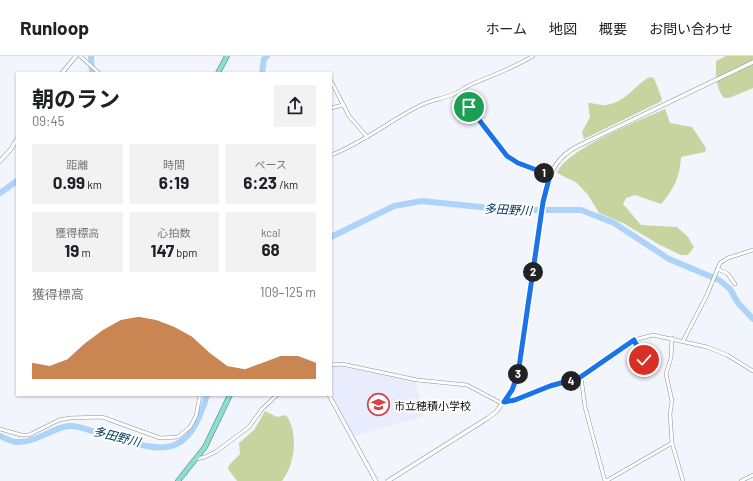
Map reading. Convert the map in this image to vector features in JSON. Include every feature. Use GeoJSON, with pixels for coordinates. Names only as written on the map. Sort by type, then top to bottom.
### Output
{"type":"FeatureCollection","features":[{"type":"Feature","properties":{"kind":"main road"},"geometry":{"type":"LineString","coordinates":[[219,72],[227,56]]}},
{"type":"Feature","properties":{"kind":"main road"},"geometry":{"type":"LineString","coordinates":[[178,481],[196,459],[215,428],[230,396]]}},
{"type":"Feature","properties":{"kind":"street"},"geometry":{"type":"LineString","coordinates":[[63,72],[76,56]]}},
{"type":"Feature","properties":{"kind":"street"},"geometry":{"type":"LineString","coordinates":[[80,56],[98,72]]}},
{"type":"Feature","properties":{"kind":"street"},"geometry":{"type":"LineString","coordinates":[[332,154],[367,137],[419,106],[458,92],[533,56]]}},
{"type":"Feature","properties":{"kind":"street"},"geometry":{"type":"LineString","coordinates":[[388,481],[488,418],[504,402],[512,390],[518,374],[543,202],[550,175],[560,158],[573,148],[753,62]]}},
{"type":"Feature","properties":{"kind":"street"},"geometry":{"type":"LineString","coordinates":[[332,82],[349,116],[367,137]]}},
{"type":"Feature","properties":{"kind":"street"},"geometry":{"type":"LineString","coordinates":[[458,92],[507,156],[518,163],[550,175]]}},
{"type":"Feature","properties":{"kind":"street"},"geometry":{"type":"LineString","coordinates":[[332,108],[343,105]]}},
{"type":"Feature","properties":{"kind":"street"},"geometry":{"type":"LineString","coordinates":[[0,161],[11,149],[16,141]]}},
{"type":"Feature","properties":{"kind":"street"},"geometry":{"type":"LineString","coordinates":[[683,341],[722,261],[753,250]]}},
{"type":"Feature","properties":{"kind":"street"},"geometry":{"type":"LineString","coordinates":[[717,269],[727,273],[735,284]]}},
{"type":"Feature","properties":{"kind":"street"},"geometry":{"type":"LineString","coordinates":[[332,365],[342,364],[417,380],[467,385],[499,402],[504,402],[515,400],[550,386],[581,377],[634,340],[653,334],[683,341],[727,356],[753,371]]}},
{"type":"Feature","properties":{"kind":"street"},"geometry":{"type":"LineString","coordinates":[[672,338],[671,358],[666,374],[672,401],[670,414],[672,443],[683,481]]}},
{"type":"Feature","properties":{"kind":"street"},"geometry":{"type":"LineString","coordinates":[[634,340],[645,363]]}},
{"type":"Feature","properties":{"kind":"street"},"geometry":{"type":"LineString","coordinates":[[581,377],[585,408],[606,481],[672,443]]}},
{"type":"Feature","properties":{"kind":"street"},"geometry":{"type":"LineString","coordinates":[[0,428],[21,435],[29,435],[60,420],[95,416],[102,417],[160,438],[178,437],[190,427],[196,416],[200,396]]}},
{"type":"Feature","properties":{"kind":"street"},"geometry":{"type":"LineString","coordinates":[[196,459],[217,451],[249,427],[262,408],[276,396]]}},
{"type":"Feature","properties":{"kind":"street"},"geometry":{"type":"LineString","coordinates":[[330,396],[376,481]]}},
{"type":"Feature","properties":{"kind":"street"},"geometry":{"type":"LineString","coordinates":[[741,481],[753,475]]}},
{"type":"Feature","properties":{"kind":"shaded area","name":"市立穂積小学校"},"geometry":{"type":"Polygon","coordinates":[[[335,365],[416,382],[423,417],[354,436],[332,395],[332,366],[335,365]]]}},
{"type":"Feature","properties":{"kind":"green space"},"geometry":{"type":"Polygon","coordinates":[[[726,56],[753,56],[753,88],[729,98],[724,98],[721,94],[716,76],[716,61],[726,56]]]}},
{"type":"Feature","properties":{"kind":"green space"},"geometry":{"type":"Polygon","coordinates":[[[650,77],[654,78],[662,99],[660,102],[584,139],[582,132],[590,117],[588,103],[604,105],[613,103],[625,97],[644,80],[650,77]]]}},
{"type":"Feature","properties":{"kind":"green space"},"geometry":{"type":"Polygon","coordinates":[[[665,109],[670,123],[692,127],[706,148],[705,152],[681,157],[676,182],[661,204],[635,195],[626,198],[623,204],[641,225],[677,227],[688,237],[694,247],[688,255],[681,255],[660,245],[623,223],[599,213],[588,195],[577,183],[557,173],[563,164],[574,154],[589,145],[605,136],[665,109]]]}},
{"type":"Feature","properties":{"kind":"green space"},"geometry":{"type":"Polygon","coordinates":[[[265,411],[277,417],[286,415],[290,422],[293,430],[294,448],[290,466],[282,481],[237,481],[228,469],[229,465],[240,454],[239,443],[254,430],[265,411]]]}},
{"type":"Feature","properties":{"kind":"waterway"},"geometry":{"type":"LineString","coordinates":[[91,56],[92,72]]}},
{"type":"Feature","properties":{"kind":"waterway"},"geometry":{"type":"LineString","coordinates":[[262,72],[264,59],[267,56]]}},
{"type":"Feature","properties":{"kind":"waterway"},"geometry":{"type":"LineString","coordinates":[[0,193],[16,182]]}},
{"type":"Feature","properties":{"kind":"waterway","name":"多田野川"},"geometry":{"type":"LineString","coordinates":[[332,237],[394,206],[422,201],[510,210],[581,210],[614,223],[669,259],[719,280],[730,289],[738,303],[753,319]]}},
{"type":"Feature","properties":{"kind":"waterway","name":"多田野川"},"geometry":{"type":"LineString","coordinates":[[0,436],[13,441],[24,442],[62,427],[73,426],[137,444],[153,447],[167,447],[179,443],[189,434],[199,418],[207,396]]}},
{"type":"Feature","properties":{"kind":"place","name":"市立穂積小学校"},"geometry":{"type":"Point","coordinates":[379,405]}},
{"type":"Feature","properties":{"kind":"route"},"geometry":{"type":"LineString","coordinates":[[469,107],[502,151],[510,159],[550,175],[543,202],[518,374],[512,390],[504,402],[515,400],[550,386],[579,378],[590,372],[614,353],[634,340],[644,360]]}}]}
